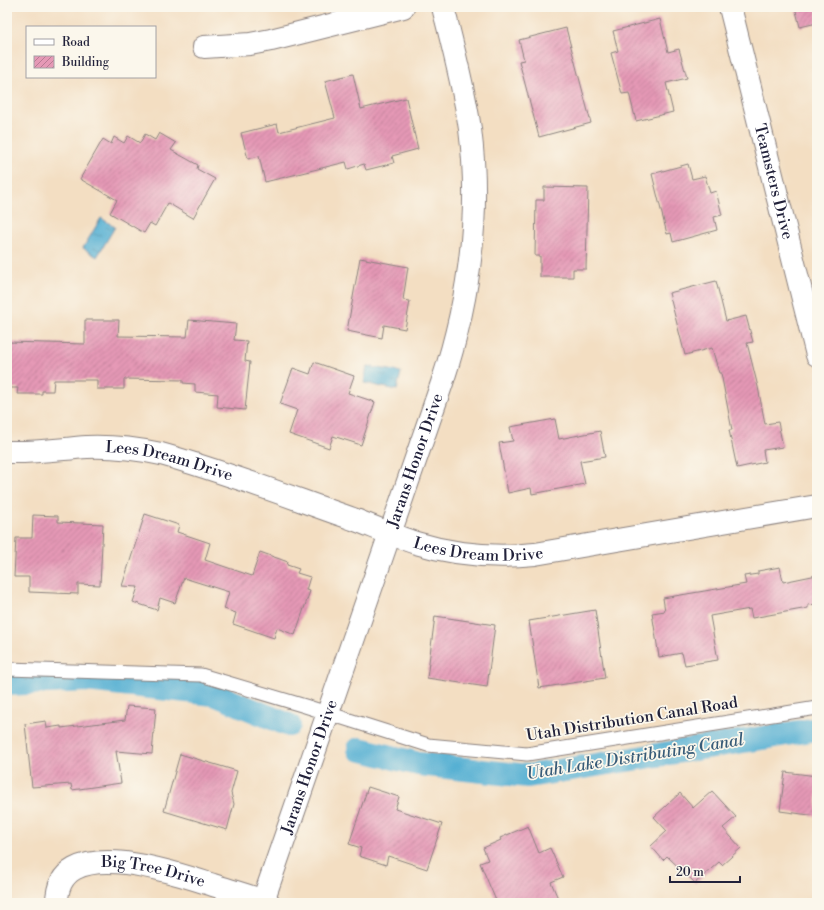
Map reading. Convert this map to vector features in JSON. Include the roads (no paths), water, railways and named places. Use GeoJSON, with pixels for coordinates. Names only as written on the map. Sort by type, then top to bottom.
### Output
{"type":"FeatureCollection","features":[{"type":"Feature","properties":{"kind":"street"},"geometry":{"type":"LineString","coordinates":[[204,47],[250,44],[271,40],[403,7]]}},
{"type":"Feature","properties":{"kind":"street","name":"Jarans Honor Drive"},"geometry":{"type":"LineString","coordinates":[[266,902],[328,714],[453,348],[470,269],[474,202],[470,128],[460,77],[443,7]]}},
{"type":"Feature","properties":{"kind":"street","name":"Teamsters Drive"},"geometry":{"type":"LineString","coordinates":[[730,7],[817,356]]}},
{"type":"Feature","properties":{"kind":"street","name":"Lees Dream Drive"},"geometry":{"type":"LineString","coordinates":[[7,452],[31,453],[88,447],[127,449],[156,453],[217,472],[416,543],[452,552],[495,556],[516,556],[817,506]]}},
{"type":"Feature","properties":{"kind":"street","name":"Big Tree Drive"},"geometry":{"type":"LineString","coordinates":[[58,903],[59,888],[63,878],[71,871],[80,866],[91,863],[114,862],[178,874],[266,902]]}},
{"type":"Feature","properties":{"kind":"lane","name":"Utah Distribution Canal Road"},"geometry":{"type":"LineString","coordinates":[[7,669],[202,675],[428,746],[526,754],[817,708]]}},
{"type":"Feature","properties":{"kind":"water"},"geometry":{"type":"Polygon","coordinates":[[[101,218],[115,227],[97,257],[83,248],[101,218]]]}},
{"type":"Feature","properties":{"kind":"water"},"geometry":{"type":"Polygon","coordinates":[[[367,366],[401,372],[397,390],[364,383],[367,366]]]}},
{"type":"Feature","properties":{"kind":"waterway","name":"Utah Lake Distributing Canal"},"geometry":{"type":"LineString","coordinates":[[7,684],[86,680],[214,694],[289,725]]}},
{"type":"Feature","properties":{"kind":"waterway","name":"Utah Lake Distributing Canal"},"geometry":{"type":"LineString","coordinates":[[359,749],[419,764],[528,776],[817,729]]}}]}
